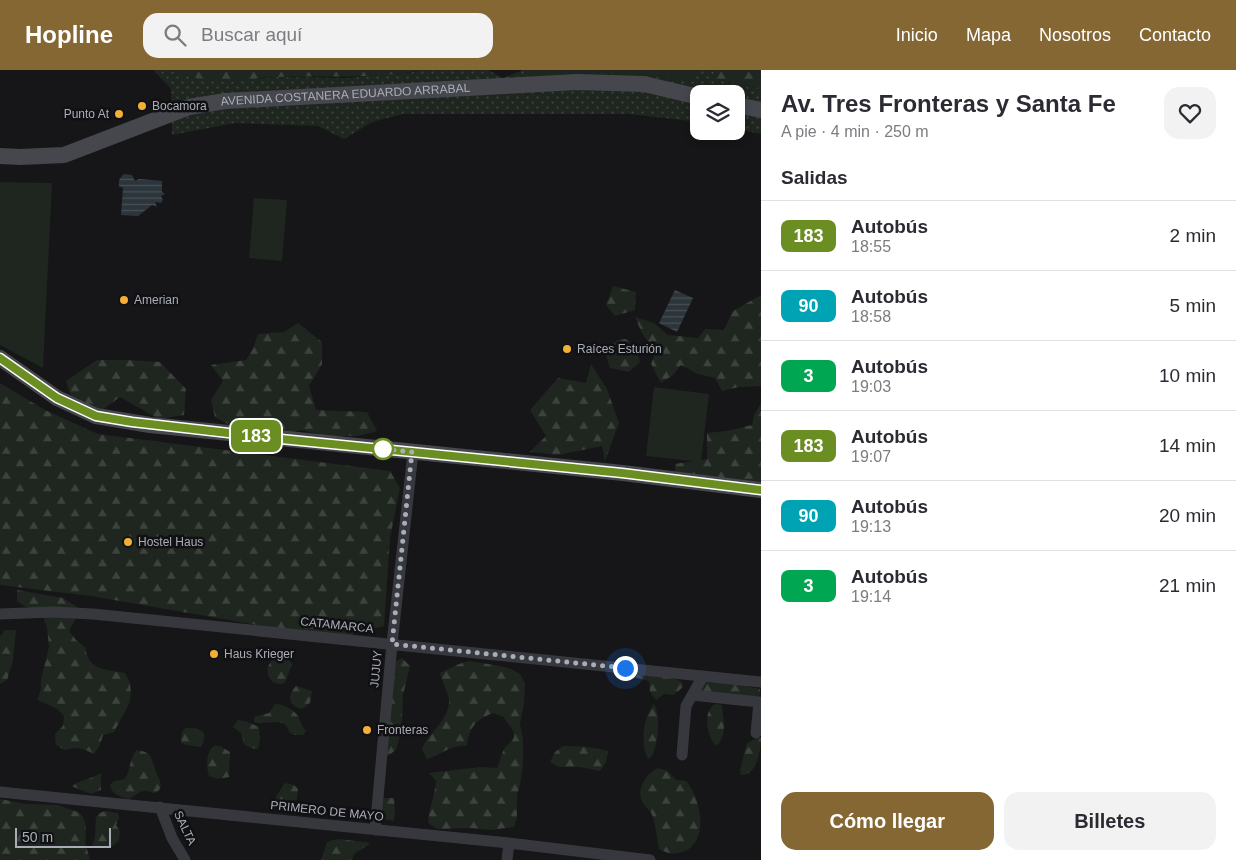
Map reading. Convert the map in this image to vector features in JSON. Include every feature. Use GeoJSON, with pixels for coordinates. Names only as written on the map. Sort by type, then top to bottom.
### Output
{"type":"FeatureCollection","features":[{"type":"Feature","properties":{"kind":"main road","name":"AVENIDA COSTANERA EDUARDO ARRABAL"},"geometry":{"type":"LineString","coordinates":[[0,156],[64,155],[189,107],[225,101],[577,82],[644,84],[690,94]]}},
{"type":"Feature","properties":{"kind":"main road"},"geometry":{"type":"LineString","coordinates":[[745,106],[761,110]]}},
{"type":"Feature","properties":{"kind":"main road"},"geometry":{"type":"LineString","coordinates":[[0,358],[57,398],[96,416],[150,425],[622,473],[761,490]]}},
{"type":"Feature","properties":{"kind":"street","name":"JUJUY"},"geometry":{"type":"LineString","coordinates":[[375,830],[412,452]]}},
{"type":"Feature","properties":{"kind":"street","name":"CATAMARCA"},"geometry":{"type":"LineString","coordinates":[[0,614],[53,612],[93,614],[761,682]]}},
{"type":"Feature","properties":{"kind":"street"},"geometry":{"type":"LineString","coordinates":[[682,755],[686,706],[702,676]]}},
{"type":"Feature","properties":{"kind":"street"},"geometry":{"type":"LineString","coordinates":[[692,695],[759,702],[756,733]]}},
{"type":"Feature","properties":{"kind":"street","name":"PRIMERO DE MAYO"},"geometry":{"type":"LineString","coordinates":[[0,792],[160,807],[650,860]]}},
{"type":"Feature","properties":{"kind":"street","name":"SALTA"},"geometry":{"type":"LineString","coordinates":[[160,807],[172,838],[186,860]]}},
{"type":"Feature","properties":{"kind":"street"},"geometry":{"type":"LineString","coordinates":[[507,860],[509,844]]}},
{"type":"Feature","properties":{"kind":"green space"},"geometry":{"type":"Polygon","coordinates":[[[153,70],[169,70],[189,76],[228,82],[275,77],[346,78],[409,73],[422,70],[488,70],[503,78],[523,70],[713,70],[718,79],[740,85],[690,85],[690,121],[630,114],[403,114],[372,122],[344,139],[318,126],[235,123],[172,135],[171,89],[153,70]]]}},
{"type":"Feature","properties":{"kind":"green space"},"geometry":{"type":"Polygon","coordinates":[[[169,70],[422,70],[385,75],[270,77],[222,82],[169,70]]]}},
{"type":"Feature","properties":{"kind":"green space"},"geometry":{"type":"Polygon","coordinates":[[[533,70],[696,70],[692,82],[644,75],[608,73],[529,76],[533,70]]]}},
{"type":"Feature","properties":{"kind":"green space"},"geometry":{"type":"Polygon","coordinates":[[[713,70],[761,70],[761,87],[751,88],[718,79],[713,70]]]}},
{"type":"Feature","properties":{"kind":"green space"},"geometry":{"type":"Polygon","coordinates":[[[745,86],[761,87],[761,134],[745,131],[745,86]]]}},
{"type":"Feature","properties":{"kind":"green space"},"geometry":{"type":"Polygon","coordinates":[[[0,182],[52,183],[43,368],[0,345],[0,182]]]}},
{"type":"Feature","properties":{"kind":"green space"},"geometry":{"type":"Polygon","coordinates":[[[254,198],[287,200],[282,261],[249,258],[254,198]]]}},
{"type":"Feature","properties":{"kind":"green space"},"geometry":{"type":"Polygon","coordinates":[[[613,286],[636,292],[635,310],[615,316],[606,305],[613,286]]]}},
{"type":"Feature","properties":{"kind":"green space"},"geometry":{"type":"Polygon","coordinates":[[[761,295],[761,386],[739,387],[722,391],[715,378],[698,374],[681,365],[673,375],[661,383],[651,364],[657,348],[646,339],[635,317],[654,323],[668,335],[698,338],[705,329],[724,330],[733,311],[761,295]]]}},
{"type":"Feature","properties":{"kind":"green space"},"geometry":{"type":"Polygon","coordinates":[[[298,323],[322,342],[322,364],[309,386],[316,410],[367,412],[377,431],[358,436],[326,436],[302,430],[280,435],[242,432],[215,417],[211,400],[223,381],[211,365],[246,360],[253,349],[258,334],[284,332],[298,323]]]}},
{"type":"Feature","properties":{"kind":"green space"},"geometry":{"type":"Polygon","coordinates":[[[626,339],[637,349],[640,362],[629,372],[610,368],[604,349],[618,340],[626,339]]]}},
{"type":"Feature","properties":{"kind":"green space"},"geometry":{"type":"Polygon","coordinates":[[[97,360],[160,362],[186,389],[184,415],[159,419],[120,397],[98,413],[71,397],[66,381],[97,360]]]}},
{"type":"Feature","properties":{"kind":"green space"},"geometry":{"type":"Polygon","coordinates":[[[591,364],[607,389],[619,423],[605,461],[602,446],[558,455],[530,452],[546,436],[530,410],[558,378],[586,383],[591,364]]]}},
{"type":"Feature","properties":{"kind":"green space"},"geometry":{"type":"Polygon","coordinates":[[[0,383],[45,410],[98,434],[390,471],[400,488],[390,538],[384,626],[346,636],[274,628],[91,596],[0,585],[0,383]]]}},
{"type":"Feature","properties":{"kind":"green space"},"geometry":{"type":"Polygon","coordinates":[[[654,387],[709,394],[701,462],[646,456],[654,387]]]}},
{"type":"Feature","properties":{"kind":"green space"},"geometry":{"type":"Polygon","coordinates":[[[761,403],[761,482],[675,472],[675,464],[707,459],[707,433],[727,431],[752,425],[754,415],[761,403]]]}},
{"type":"Feature","properties":{"kind":"green space"},"geometry":{"type":"Polygon","coordinates":[[[17,590],[63,598],[82,610],[69,631],[85,647],[90,661],[94,665],[99,668],[125,673],[130,683],[131,694],[129,704],[114,732],[103,735],[100,745],[94,754],[80,749],[65,750],[56,745],[55,734],[63,726],[64,716],[56,708],[37,700],[49,647],[47,627],[37,609],[26,607],[17,601],[17,590]]]}},
{"type":"Feature","properties":{"kind":"green space"},"geometry":{"type":"Polygon","coordinates":[[[5,630],[16,630],[13,660],[7,680],[0,684],[0,637],[5,630]]]}},
{"type":"Feature","properties":{"kind":"green space"},"geometry":{"type":"Polygon","coordinates":[[[284,650],[285,655],[292,664],[285,683],[278,684],[272,681],[268,675],[268,668],[272,660],[284,650]]]}},
{"type":"Feature","properties":{"kind":"green space"},"geometry":{"type":"Polygon","coordinates":[[[402,658],[410,666],[403,695],[399,740],[396,750],[386,757],[392,663],[402,658]]]}},
{"type":"Feature","properties":{"kind":"green space"},"geometry":{"type":"Polygon","coordinates":[[[469,661],[511,669],[520,674],[525,683],[520,724],[523,739],[523,764],[517,795],[517,817],[514,827],[491,830],[470,828],[437,829],[428,823],[436,781],[429,773],[481,767],[497,768],[504,749],[514,737],[512,729],[504,717],[493,713],[474,725],[469,734],[467,746],[456,746],[427,759],[422,749],[448,710],[448,696],[440,673],[469,661]]]}},
{"type":"Feature","properties":{"kind":"green space"},"geometry":{"type":"Polygon","coordinates":[[[639,673],[672,678],[682,682],[683,687],[674,695],[664,694],[656,700],[650,692],[649,681],[629,676],[639,673]]]}},
{"type":"Feature","properties":{"kind":"green space"},"geometry":{"type":"Polygon","coordinates":[[[702,682],[736,684],[760,689],[760,694],[757,698],[699,696],[702,682]]]}},
{"type":"Feature","properties":{"kind":"green space"},"geometry":{"type":"Polygon","coordinates":[[[296,686],[312,691],[310,703],[302,709],[294,706],[290,700],[291,693],[296,686]]]}},
{"type":"Feature","properties":{"kind":"green space"},"geometry":{"type":"Polygon","coordinates":[[[275,704],[285,706],[298,716],[306,731],[303,735],[294,735],[289,732],[284,724],[279,722],[254,722],[254,717],[269,713],[275,704]]]}},
{"type":"Feature","properties":{"kind":"green space"},"geometry":{"type":"Polygon","coordinates":[[[654,704],[658,723],[657,737],[652,756],[648,759],[643,738],[647,716],[654,704]]]}},
{"type":"Feature","properties":{"kind":"green space"},"geometry":{"type":"Polygon","coordinates":[[[715,704],[722,705],[724,727],[720,742],[716,746],[710,736],[707,724],[708,713],[715,704]]]}},
{"type":"Feature","properties":{"kind":"green space"},"geometry":{"type":"Polygon","coordinates":[[[238,720],[259,727],[260,739],[258,749],[244,744],[241,733],[233,727],[238,720]]]}},
{"type":"Feature","properties":{"kind":"green space"},"geometry":{"type":"Polygon","coordinates":[[[185,728],[202,731],[204,741],[201,747],[181,743],[182,732],[185,728]]]}},
{"type":"Feature","properties":{"kind":"green space"},"geometry":{"type":"Polygon","coordinates":[[[761,738],[757,761],[751,771],[741,775],[740,770],[747,743],[761,738]]]}},
{"type":"Feature","properties":{"kind":"green space"},"geometry":{"type":"Polygon","coordinates":[[[214,746],[220,746],[230,752],[229,777],[218,779],[209,776],[207,759],[209,751],[214,746]]]}},
{"type":"Feature","properties":{"kind":"green space"},"geometry":{"type":"Polygon","coordinates":[[[563,746],[586,747],[608,751],[606,762],[600,771],[580,767],[559,767],[550,762],[555,752],[563,746]]]}},
{"type":"Feature","properties":{"kind":"green space"},"geometry":{"type":"Polygon","coordinates":[[[137,750],[151,757],[161,785],[156,793],[143,791],[129,799],[114,793],[110,785],[114,781],[125,779],[134,753],[137,750]]]}},
{"type":"Feature","properties":{"kind":"green space"},"geometry":{"type":"Polygon","coordinates":[[[658,768],[668,771],[676,780],[686,781],[691,788],[698,807],[700,828],[698,838],[685,851],[678,853],[665,852],[659,849],[652,815],[641,798],[640,792],[643,782],[649,774],[658,768]]]}},
{"type":"Feature","properties":{"kind":"green space"},"geometry":{"type":"Polygon","coordinates":[[[101,773],[101,790],[91,794],[71,786],[94,777],[101,773]]]}},
{"type":"Feature","properties":{"kind":"green space"},"geometry":{"type":"Polygon","coordinates":[[[284,783],[294,785],[298,789],[297,799],[289,806],[278,805],[275,801],[284,783]]]}},
{"type":"Feature","properties":{"kind":"green space"},"geometry":{"type":"Polygon","coordinates":[[[383,798],[394,798],[394,821],[383,819],[380,808],[383,798]]]}},
{"type":"Feature","properties":{"kind":"green space"},"geometry":{"type":"Polygon","coordinates":[[[0,799],[26,804],[58,805],[80,813],[85,821],[85,842],[90,860],[0,860],[0,799]]]}},
{"type":"Feature","properties":{"kind":"green space"},"geometry":{"type":"Polygon","coordinates":[[[105,811],[118,813],[119,818],[116,825],[120,831],[119,841],[111,847],[91,848],[95,838],[96,817],[105,811]]]}},
{"type":"Feature","properties":{"kind":"green space"},"geometry":{"type":"Polygon","coordinates":[[[338,839],[371,843],[354,854],[352,860],[321,860],[327,842],[338,839]]]}},
{"type":"Feature","properties":{"kind":"shaded area"},"geometry":{"type":"Polygon","coordinates":[[[124,174],[132,175],[135,181],[139,179],[162,181],[162,192],[165,194],[161,196],[163,200],[161,203],[155,202],[157,207],[152,205],[138,216],[121,215],[123,188],[119,186],[119,182],[124,174]]]}},
{"type":"Feature","properties":{"kind":"shaded area"},"geometry":{"type":"Polygon","coordinates":[[[675,290],[693,298],[677,332],[659,323],[675,290]]]}},
{"type":"Feature","properties":{"kind":"bus line","name":"183"},"geometry":{"type":"LineString","coordinates":[[0,358],[57,398],[96,416],[150,425],[622,473],[761,490]]}},
{"type":"Feature","properties":{"kind":"place","name":"Bocamora"},"geometry":{"type":"Point","coordinates":[142,106]}},
{"type":"Feature","properties":{"kind":"place","name":"Punto At"},"geometry":{"type":"Point","coordinates":[119,114]}},
{"type":"Feature","properties":{"kind":"place","name":"Amerian"},"geometry":{"type":"Point","coordinates":[124,300]}},
{"type":"Feature","properties":{"kind":"place","name":"Raíces Esturión"},"geometry":{"type":"Point","coordinates":[567,349]}},
{"type":"Feature","properties":{"kind":"place","name":"Hostel Haus"},"geometry":{"type":"Point","coordinates":[128,542]}},
{"type":"Feature","properties":{"kind":"place","name":"Haus Krieger"},"geometry":{"type":"Point","coordinates":[214,654]}},
{"type":"Feature","properties":{"kind":"place","name":"Fronteras"},"geometry":{"type":"Point","coordinates":[367,730]}},
{"type":"Feature","properties":{"kind":"route"},"geometry":{"type":"LineString","coordinates":[[383,449],[375,448],[412,452],[392,644],[625,668]]}}]}
